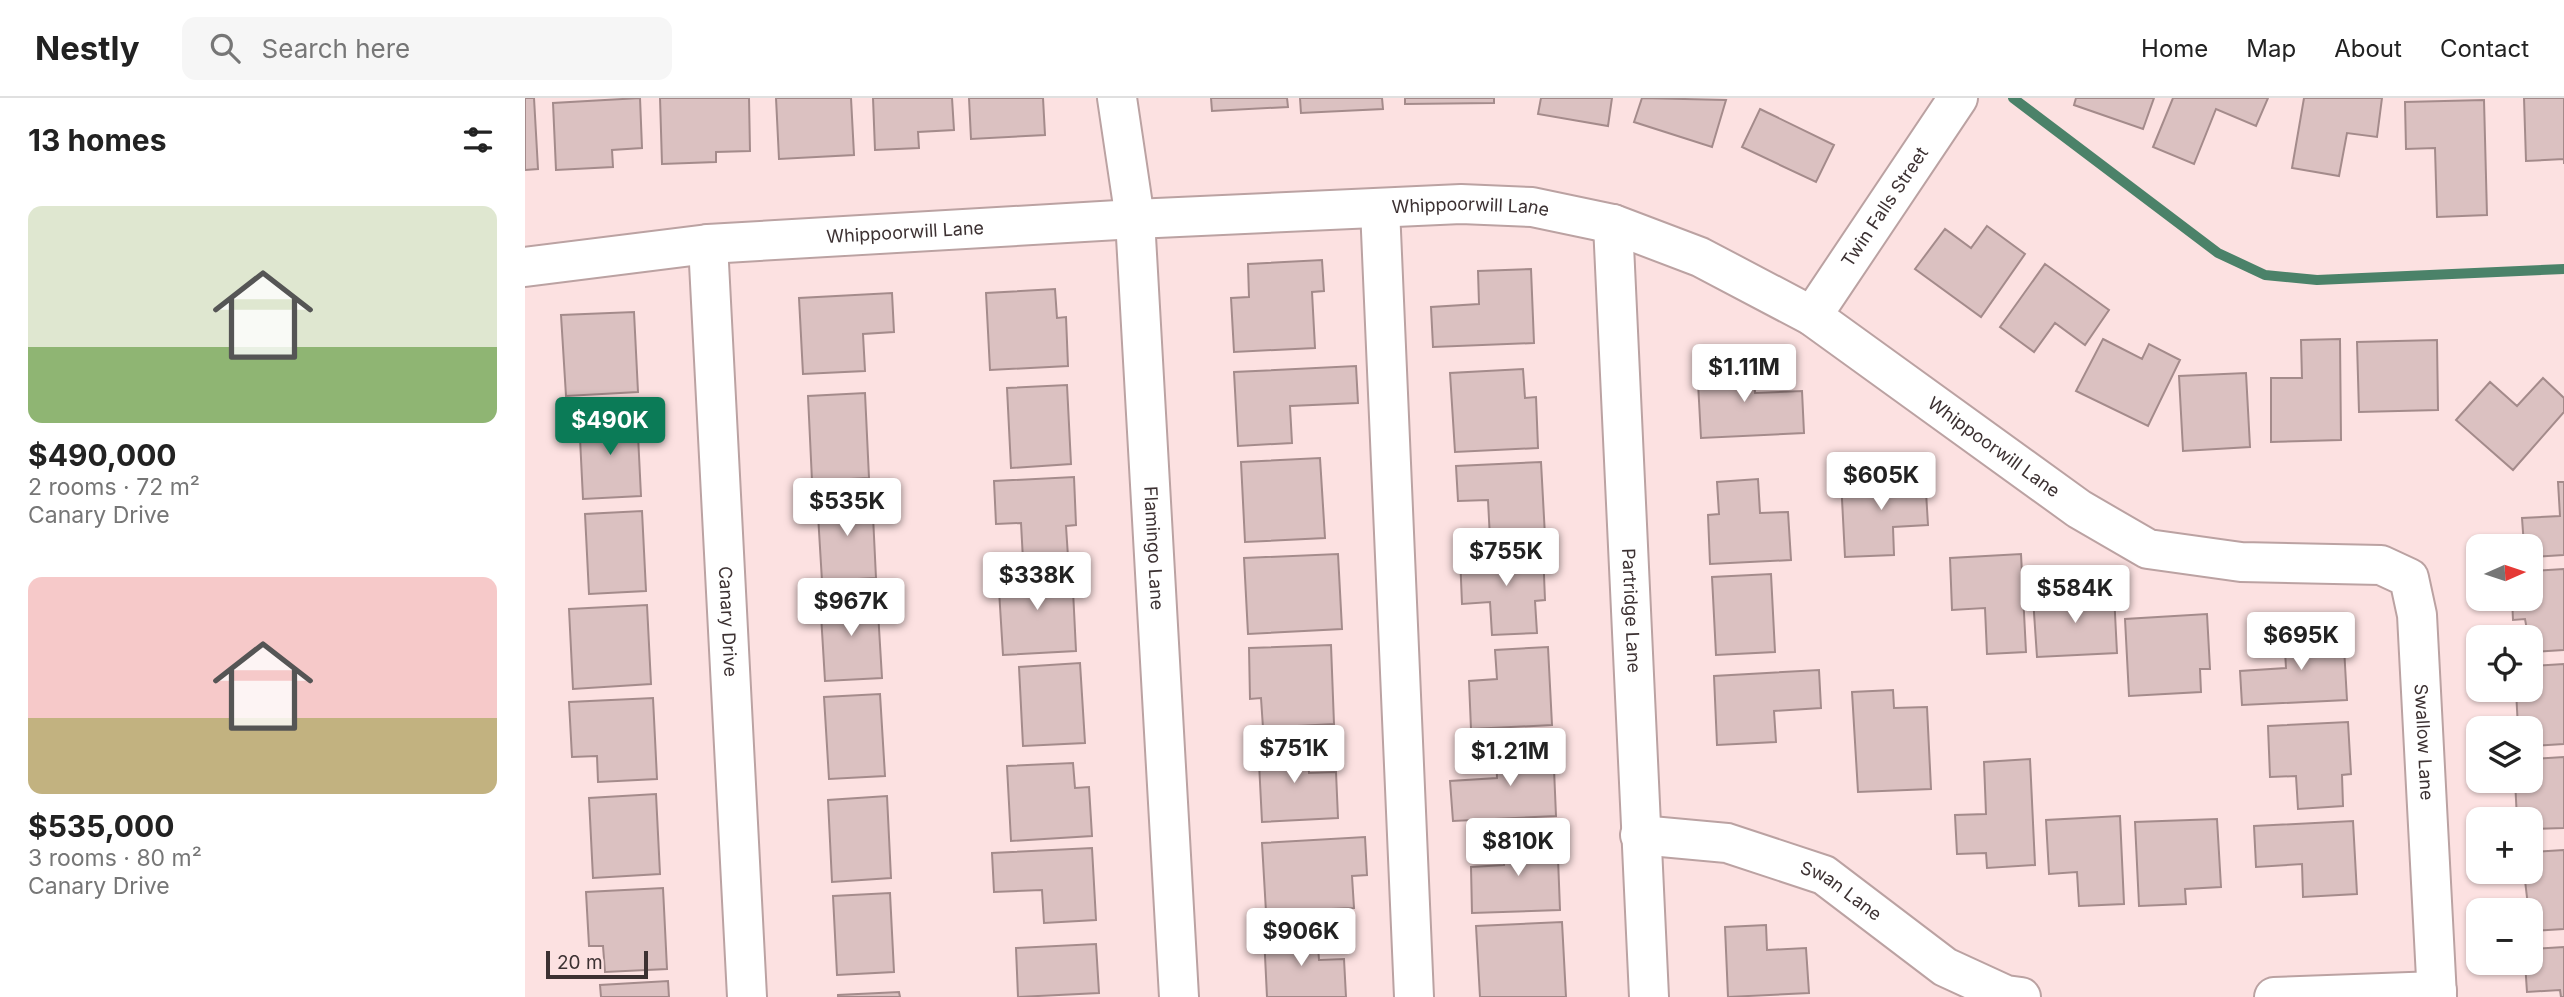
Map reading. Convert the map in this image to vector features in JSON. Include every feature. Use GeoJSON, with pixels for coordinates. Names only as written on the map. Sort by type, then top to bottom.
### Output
{"type":"FeatureCollection","features":[{"type":"Feature","properties":{"kind":"street","name":"Flamingo Lane"},"geometry":{"type":"LineString","coordinates":[[1117,98],[1135,219],[1179,997]]}},
{"type":"Feature","properties":{"kind":"street","name":"Twin Falls Street"},"geometry":{"type":"LineString","coordinates":[[1812,316],[1958,98]]}},
{"type":"Feature","properties":{"kind":"street","name":"Whippoorwill Lane"},"geometry":{"type":"LineString","coordinates":[[525,267],[708,244],[1135,219],[1461,204],[1532,207],[1613,224],[1700,257],[1812,316],[2079,509],[2148,549],[2241,562],[2322,562]]}},
{"type":"Feature","properties":{"kind":"street"},"geometry":{"type":"LineString","coordinates":[[1380,208],[1414,997]]}},
{"type":"Feature","properties":{"kind":"street","name":"Partridge Lane"},"geometry":{"type":"LineString","coordinates":[[1613,224],[1649,997]]}},
{"type":"Feature","properties":{"kind":"street","name":"Canary Drive"},"geometry":{"type":"LineString","coordinates":[[708,244],[747,997]]}},
{"type":"Feature","properties":{"kind":"street","name":"Swallow Lane"},"geometry":{"type":"LineString","coordinates":[[2322,562],[2381,565],[2409,578],[2417,615],[2437,994]]}},
{"type":"Feature","properties":{"kind":"street","name":"Swan Lane"},"geometry":{"type":"LineString","coordinates":[[1640,835],[1727,843],[1824,875],[1945,967],[2006,995],[2021,997]]}},
{"type":"Feature","properties":{"kind":"street"},"geometry":{"type":"LineString","coordinates":[[2274,997],[2437,994]]}},
{"type":"Feature","properties":{"kind":"building"},"geometry":{"type":"Polygon","coordinates":[[[525,98],[534,98],[538,169],[525,170],[525,98]]]}},
{"type":"Feature","properties":{"kind":"building"},"geometry":{"type":"Polygon","coordinates":[[[640,98],[642,148],[612,150],[613,167],[556,170],[553,103],[640,98]]]}},
{"type":"Feature","properties":{"kind":"building"},"geometry":{"type":"Polygon","coordinates":[[[660,98],[749,98],[750,151],[716,152],[716,162],[662,164],[660,98]]]}},
{"type":"Feature","properties":{"kind":"building"},"geometry":{"type":"Polygon","coordinates":[[[776,98],[851,98],[854,155],[779,159],[776,98]]]}},
{"type":"Feature","properties":{"kind":"building"},"geometry":{"type":"Polygon","coordinates":[[[873,98],[952,98],[954,130],[918,132],[919,148],[875,150],[873,98]]]}},
{"type":"Feature","properties":{"kind":"building"},"geometry":{"type":"Polygon","coordinates":[[[969,98],[1043,98],[1045,135],[971,139],[969,98]]]}},
{"type":"Feature","properties":{"kind":"building"},"geometry":{"type":"Polygon","coordinates":[[[1211,98],[1287,98],[1288,107],[1212,111],[1211,98]]]}},
{"type":"Feature","properties":{"kind":"building"},"geometry":{"type":"Polygon","coordinates":[[[1300,98],[1382,98],[1383,109],[1301,113],[1300,98]]]}},
{"type":"Feature","properties":{"kind":"building"},"geometry":{"type":"Polygon","coordinates":[[[1405,98],[1494,98],[1494,103],[1405,104],[1405,98]]]}},
{"type":"Feature","properties":{"kind":"building"},"geometry":{"type":"Polygon","coordinates":[[[1541,98],[1612,98],[1608,126],[1538,114],[1541,98]]]}},
{"type":"Feature","properties":{"kind":"building"},"geometry":{"type":"Polygon","coordinates":[[[1642,98],[1726,100],[1712,147],[1634,122],[1642,98]]]}},
{"type":"Feature","properties":{"kind":"building"},"geometry":{"type":"Polygon","coordinates":[[[2076,98],[2154,98],[2143,129],[2074,105],[2076,98]]]}},
{"type":"Feature","properties":{"kind":"building"},"geometry":{"type":"Polygon","coordinates":[[[2173,98],[2268,98],[2256,126],[2216,109],[2194,164],[2153,147],[2173,98]]]}},
{"type":"Feature","properties":{"kind":"building"},"geometry":{"type":"Polygon","coordinates":[[[2304,98],[2382,98],[2377,137],[2347,133],[2339,176],[2292,168],[2304,98]]]}},
{"type":"Feature","properties":{"kind":"building"},"geometry":{"type":"Polygon","coordinates":[[[2524,98],[2564,98],[2564,159],[2526,161],[2524,98]]]}},
{"type":"Feature","properties":{"kind":"building"},"geometry":{"type":"Polygon","coordinates":[[[2484,100],[2487,215],[2437,217],[2435,148],[2406,149],[2405,102],[2484,100]]]}},
{"type":"Feature","properties":{"kind":"building"},"geometry":{"type":"Polygon","coordinates":[[[1760,109],[1834,145],[1816,182],[1742,147],[1760,109]]]}},
{"type":"Feature","properties":{"kind":"building"},"geometry":{"type":"Polygon","coordinates":[[[1987,226],[2025,254],[1981,317],[1915,269],[1945,229],[1971,248],[1987,226]]]}},
{"type":"Feature","properties":{"kind":"building"},"geometry":{"type":"Polygon","coordinates":[[[1322,260],[1324,291],[1312,292],[1315,348],[1234,352],[1231,298],[1249,297],[1248,264],[1322,260]]]}},
{"type":"Feature","properties":{"kind":"building"},"geometry":{"type":"Polygon","coordinates":[[[2045,264],[2109,310],[2085,345],[2055,323],[2034,352],[2000,327],[2045,264]]]}},
{"type":"Feature","properties":{"kind":"building"},"geometry":{"type":"Polygon","coordinates":[[[1531,269],[1534,343],[1433,347],[1431,307],[1479,304],[1478,271],[1531,269]]]}},
{"type":"Feature","properties":{"kind":"building"},"geometry":{"type":"Polygon","coordinates":[[[1055,289],[1057,318],[1066,317],[1068,366],[990,370],[986,293],[1055,289]]]}},
{"type":"Feature","properties":{"kind":"building"},"geometry":{"type":"Polygon","coordinates":[[[892,293],[894,332],[863,334],[865,371],[803,374],[799,298],[892,293]]]}},
{"type":"Feature","properties":{"kind":"building"},"geometry":{"type":"Polygon","coordinates":[[[634,312],[638,392],[566,396],[561,315],[634,312]]]}},
{"type":"Feature","properties":{"kind":"building"},"geometry":{"type":"Polygon","coordinates":[[[2103,339],[2142,359],[2149,344],[2180,360],[2148,426],[2076,391],[2103,339]]]}},
{"type":"Feature","properties":{"kind":"building"},"geometry":{"type":"Polygon","coordinates":[[[2340,339],[2341,440],[2271,442],[2271,378],[2302,378],[2301,340],[2340,339]]]}},
{"type":"Feature","properties":{"kind":"building"},"geometry":{"type":"Polygon","coordinates":[[[2437,340],[2438,410],[2359,412],[2357,342],[2437,340]]]}},
{"type":"Feature","properties":{"kind":"building"},"geometry":{"type":"Polygon","coordinates":[[[1753,361],[1755,393],[1802,391],[1804,433],[1701,438],[1697,364],[1753,361]]]}},
{"type":"Feature","properties":{"kind":"building"},"geometry":{"type":"Polygon","coordinates":[[[1356,366],[1358,403],[1290,406],[1292,443],[1238,446],[1234,372],[1356,366]]]}},
{"type":"Feature","properties":{"kind":"building"},"geometry":{"type":"Polygon","coordinates":[[[1523,369],[1525,398],[1536,397],[1538,448],[1455,452],[1450,373],[1523,369]]]}},
{"type":"Feature","properties":{"kind":"building"},"geometry":{"type":"Polygon","coordinates":[[[2246,373],[2250,447],[2183,451],[2179,376],[2246,373]]]}},
{"type":"Feature","properties":{"kind":"building"},"geometry":{"type":"Polygon","coordinates":[[[2543,378],[2564,398],[2564,412],[2513,470],[2456,420],[2490,382],[2517,406],[2543,378]]]}},
{"type":"Feature","properties":{"kind":"building"},"geometry":{"type":"Polygon","coordinates":[[[1067,385],[1071,464],[1011,468],[1007,388],[1067,385]]]}},
{"type":"Feature","properties":{"kind":"building"},"geometry":{"type":"Polygon","coordinates":[[[865,393],[869,478],[812,481],[808,396],[865,393]]]}},
{"type":"Feature","properties":{"kind":"building"},"geometry":{"type":"Polygon","coordinates":[[[637,415],[641,496],[583,499],[579,418],[637,415]]]}},
{"type":"Feature","properties":{"kind":"building"},"geometry":{"type":"Polygon","coordinates":[[[1320,458],[1325,538],[1245,542],[1241,462],[1320,458]]]}},
{"type":"Feature","properties":{"kind":"building"},"geometry":{"type":"Polygon","coordinates":[[[1541,462],[1545,536],[1490,539],[1488,500],[1458,501],[1456,466],[1541,462]]]}},
{"type":"Feature","properties":{"kind":"building"},"geometry":{"type":"Polygon","coordinates":[[[1925,475],[1928,525],[1893,527],[1894,555],[1845,557],[1841,480],[1925,475]]]}},
{"type":"Feature","properties":{"kind":"building"},"geometry":{"type":"Polygon","coordinates":[[[1074,477],[1076,525],[1066,526],[1068,557],[1023,560],[1021,523],[996,524],[994,481],[1074,477]]]}},
{"type":"Feature","properties":{"kind":"building"},"geometry":{"type":"Polygon","coordinates":[[[1758,479],[1760,513],[1788,512],[1791,560],[1710,564],[1708,515],[1719,514],[1717,482],[1758,479]]]}},
{"type":"Feature","properties":{"kind":"building"},"geometry":{"type":"Polygon","coordinates":[[[2558,482],[2564,482],[2564,555],[2543,556],[2543,534],[2523,534],[2522,518],[2560,516],[2558,482]]]}},
{"type":"Feature","properties":{"kind":"building"},"geometry":{"type":"Polygon","coordinates":[[[872,495],[876,578],[822,581],[817,498],[872,495]]]}},
{"type":"Feature","properties":{"kind":"building"},"geometry":{"type":"Polygon","coordinates":[[[642,511],[646,591],[589,594],[585,514],[642,511]]]}},
{"type":"Feature","properties":{"kind":"building"},"geometry":{"type":"Polygon","coordinates":[[[1543,550],[1545,600],[1535,601],[1537,633],[1492,635],[1490,602],[1462,604],[1460,555],[1543,550]]]}},
{"type":"Feature","properties":{"kind":"building"},"geometry":{"type":"Polygon","coordinates":[[[1338,554],[1342,629],[1248,634],[1244,558],[1338,554]]]}},
{"type":"Feature","properties":{"kind":"building"},"geometry":{"type":"Polygon","coordinates":[[[2021,554],[2026,652],[1987,654],[1985,608],[1952,610],[1950,558],[2021,554]]]}},
{"type":"Feature","properties":{"kind":"building"},"geometry":{"type":"Polygon","coordinates":[[[2564,569],[2564,650],[2543,651],[2543,625],[2526,625],[2525,619],[2513,620],[2513,611],[2543,611],[2543,570],[2564,569]]]}},
{"type":"Feature","properties":{"kind":"building"},"geometry":{"type":"Polygon","coordinates":[[[1072,570],[1076,651],[1003,655],[998,574],[1072,570]]]}},
{"type":"Feature","properties":{"kind":"building"},"geometry":{"type":"Polygon","coordinates":[[[1771,574],[1775,652],[1716,655],[1712,577],[1771,574]]]}},
{"type":"Feature","properties":{"kind":"building"},"geometry":{"type":"Polygon","coordinates":[[[2114,594],[2117,653],[2037,657],[2033,598],[2114,594]]]}},
{"type":"Feature","properties":{"kind":"building"},"geometry":{"type":"Polygon","coordinates":[[[877,595],[882,678],[825,681],[820,598],[877,595]]]}},
{"type":"Feature","properties":{"kind":"building"},"geometry":{"type":"Polygon","coordinates":[[[647,605],[651,684],[573,689],[569,609],[647,605]]]}},
{"type":"Feature","properties":{"kind":"building"},"geometry":{"type":"Polygon","coordinates":[[[2207,614],[2210,669],[2200,669],[2201,692],[2129,696],[2125,619],[2207,614]]]}},
{"type":"Feature","properties":{"kind":"building"},"geometry":{"type":"Polygon","coordinates":[[[2343,630],[2347,700],[2242,705],[2240,671],[2286,668],[2284,633],[2343,630]]]}},
{"type":"Feature","properties":{"kind":"building"},"geometry":{"type":"Polygon","coordinates":[[[1331,645],[1334,724],[1263,728],[1261,698],[1250,699],[1249,648],[1331,645]]]}},
{"type":"Feature","properties":{"kind":"building"},"geometry":{"type":"Polygon","coordinates":[[[1548,647],[1552,725],[1471,729],[1469,681],[1497,679],[1495,650],[1548,647]]]}},
{"type":"Feature","properties":{"kind":"building"},"geometry":{"type":"Polygon","coordinates":[[[1080,663],[1085,743],[1023,746],[1019,667],[1080,663]]]}},
{"type":"Feature","properties":{"kind":"building"},"geometry":{"type":"Polygon","coordinates":[[[2564,664],[2564,744],[2543,745],[2543,716],[2517,716],[2517,702],[2543,702],[2543,665],[2564,664]]]}},
{"type":"Feature","properties":{"kind":"building"},"geometry":{"type":"Polygon","coordinates":[[[1819,670],[1821,708],[1774,711],[1776,742],[1717,745],[1714,676],[1819,670]]]}},
{"type":"Feature","properties":{"kind":"building"},"geometry":{"type":"Polygon","coordinates":[[[1893,690],[1894,708],[1927,707],[1931,789],[1858,792],[1852,692],[1893,690]]]}},
{"type":"Feature","properties":{"kind":"building"},"geometry":{"type":"Polygon","coordinates":[[[880,694],[885,776],[829,779],[824,697],[880,694]]]}},
{"type":"Feature","properties":{"kind":"building"},"geometry":{"type":"Polygon","coordinates":[[[653,698],[657,779],[598,782],[597,756],[572,757],[569,702],[653,698]]]}},
{"type":"Feature","properties":{"kind":"building"},"geometry":{"type":"Polygon","coordinates":[[[2348,722],[2351,774],[2342,775],[2343,806],[2298,809],[2296,776],[2270,777],[2268,726],[2348,722]]]}},
{"type":"Feature","properties":{"kind":"building"},"geometry":{"type":"Polygon","coordinates":[[[1307,740],[1309,773],[1336,772],[1338,818],[1262,822],[1258,743],[1307,740]]]}},
{"type":"Feature","properties":{"kind":"building"},"geometry":{"type":"Polygon","coordinates":[[[1553,745],[1556,816],[1453,821],[1450,781],[1497,778],[1496,748],[1553,745]]]}},
{"type":"Feature","properties":{"kind":"building"},"geometry":{"type":"Polygon","coordinates":[[[2564,757],[2564,828],[2543,829],[2543,807],[2516,807],[2516,793],[2543,793],[2543,758],[2564,757]]]}},
{"type":"Feature","properties":{"kind":"building"},"geometry":{"type":"Polygon","coordinates":[[[2030,759],[2035,865],[1987,868],[1986,853],[1957,854],[1955,815],[1986,814],[1984,762],[2030,759]]]}},
{"type":"Feature","properties":{"kind":"building"},"geometry":{"type":"Polygon","coordinates":[[[1073,763],[1075,788],[1089,787],[1092,836],[1011,841],[1007,766],[1073,763]]]}},
{"type":"Feature","properties":{"kind":"building"},"geometry":{"type":"Polygon","coordinates":[[[656,794],[660,874],[593,878],[589,798],[656,794]]]}},
{"type":"Feature","properties":{"kind":"building"},"geometry":{"type":"Polygon","coordinates":[[[887,796],[891,878],[832,882],[828,800],[887,796]]]}},
{"type":"Feature","properties":{"kind":"building"},"geometry":{"type":"Polygon","coordinates":[[[2120,816],[2124,904],[2079,906],[2077,872],[2049,874],[2046,820],[2120,816]]]}},
{"type":"Feature","properties":{"kind":"building"},"geometry":{"type":"Polygon","coordinates":[[[2217,819],[2221,887],[2185,889],[2186,904],[2139,906],[2135,822],[2217,819]]]}},
{"type":"Feature","properties":{"kind":"building"},"geometry":{"type":"Polygon","coordinates":[[[2353,821],[2357,894],[2303,897],[2302,864],[2256,867],[2254,826],[2353,821]]]}},
{"type":"Feature","properties":{"kind":"building"},"geometry":{"type":"Polygon","coordinates":[[[1546,831],[1548,859],[1558,858],[1560,910],[1472,913],[1471,867],[1504,865],[1503,834],[1546,831]]]}},
{"type":"Feature","properties":{"kind":"building"},"geometry":{"type":"Polygon","coordinates":[[[1365,837],[1367,875],[1352,876],[1354,908],[1266,912],[1262,843],[1365,837]]]}},
{"type":"Feature","properties":{"kind":"building"},"geometry":{"type":"Polygon","coordinates":[[[1092,848],[1096,920],[1044,923],[1042,890],[994,892],[992,853],[1092,848]]]}},
{"type":"Feature","properties":{"kind":"building"},"geometry":{"type":"Polygon","coordinates":[[[2564,850],[2564,929],[2543,930],[2543,898],[2527,898],[2525,884],[2543,884],[2543,851],[2564,850]]]}},
{"type":"Feature","properties":{"kind":"building"},"geometry":{"type":"Polygon","coordinates":[[[663,888],[667,969],[605,972],[603,946],[589,946],[586,892],[663,888]]]}},
{"type":"Feature","properties":{"kind":"building"},"geometry":{"type":"Polygon","coordinates":[[[890,893],[894,972],[837,975],[833,896],[890,893]]]}},
{"type":"Feature","properties":{"kind":"building"},"geometry":{"type":"Polygon","coordinates":[[[1562,922],[1566,997],[1480,997],[1476,926],[1562,922]]]}},
{"type":"Feature","properties":{"kind":"building"},"geometry":{"type":"Polygon","coordinates":[[[1766,925],[1767,950],[1806,948],[1809,993],[1728,997],[1725,927],[1766,925]]]}},
{"type":"Feature","properties":{"kind":"building"},"geometry":{"type":"Polygon","coordinates":[[[1317,932],[1319,960],[1344,959],[1346,997],[1267,997],[1264,935],[1317,932]]]}},
{"type":"Feature","properties":{"kind":"building"},"geometry":{"type":"Polygon","coordinates":[[[1096,944],[1099,993],[1018,997],[1016,948],[1096,944]]]}},
{"type":"Feature","properties":{"kind":"building"},"geometry":{"type":"Polygon","coordinates":[[[2564,947],[2564,997],[2561,997],[2560,990],[2527,992],[2526,975],[2543,975],[2543,948],[2564,947]]]}},
{"type":"Feature","properties":{"kind":"building"},"geometry":{"type":"Polygon","coordinates":[[[668,981],[669,997],[601,997],[600,985],[668,981]]]}},
{"type":"Feature","properties":{"kind":"building"},"geometry":{"type":"Polygon","coordinates":[[[899,992],[900,997],[838,997],[838,995],[899,992]]]}},
{"type":"Feature","properties":{"kind":"waterway"},"geometry":{"type":"LineString","coordinates":[[2013,98],[2218,253],[2265,275],[2317,280],[2564,269]]}}]}
